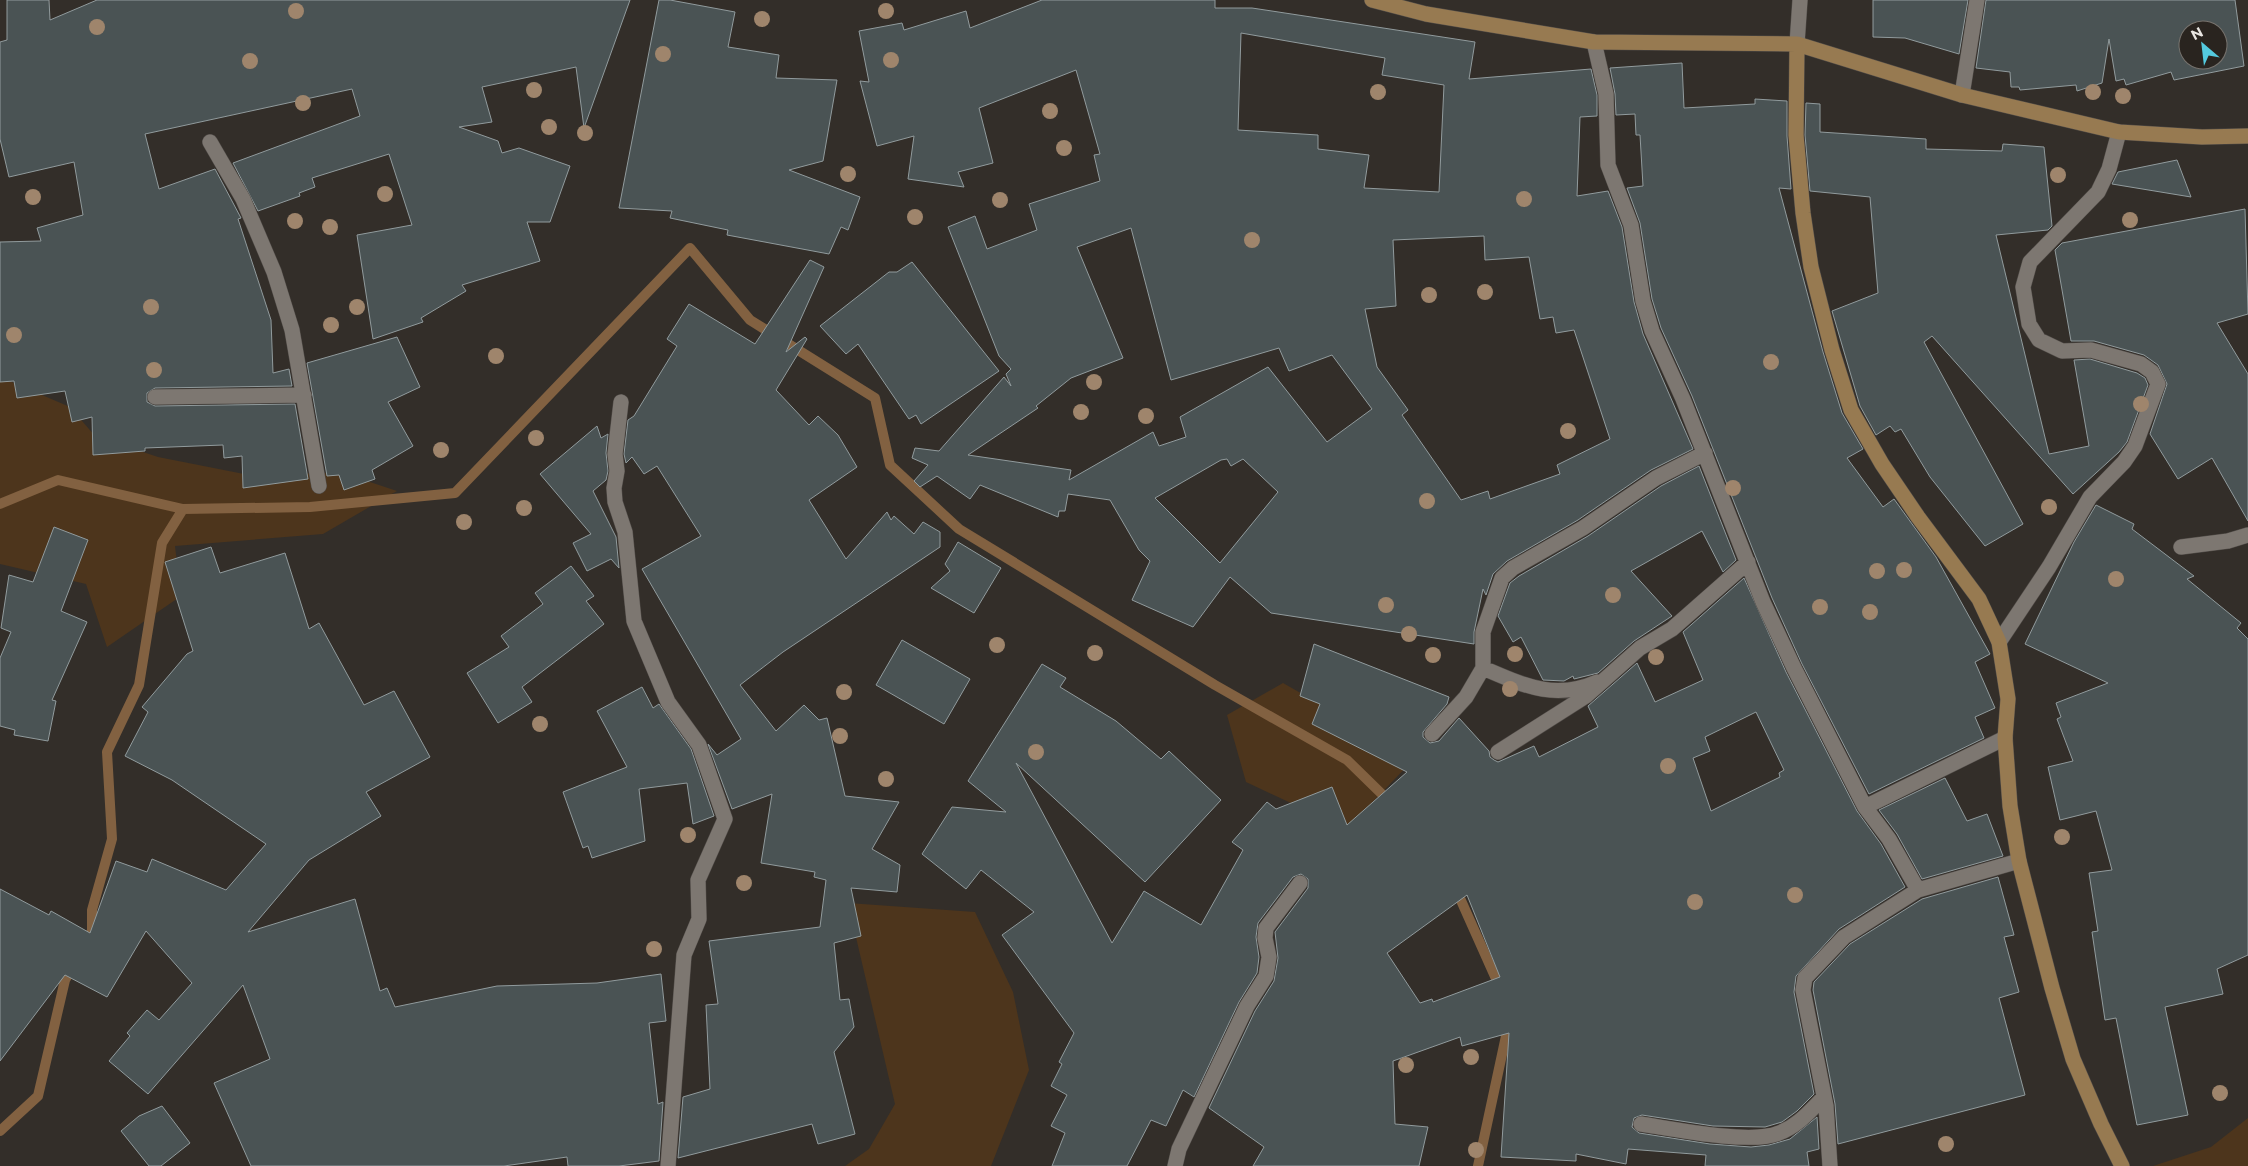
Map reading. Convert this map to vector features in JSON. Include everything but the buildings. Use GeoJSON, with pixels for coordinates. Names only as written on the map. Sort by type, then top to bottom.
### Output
{"type":"FeatureCollection","features":[{"type":"Feature","properties":{"kind":"street"},"geometry":{"type":"LineString","coordinates":[[1372,0],[1426,14],[1594,42],[1797,44],[1962,95],[2119,132],[2202,137],[2248,136]]}},
{"type":"Feature","properties":{"kind":"street"},"geometry":{"type":"LineString","coordinates":[[1800,0],[1797,44],[1796,135],[1811,267],[1832,350],[1851,410],[1882,464],[1918,517],[1979,598],[1999,642],[2008,699],[2005,738],[2010,806],[2019,861],[2052,988],[2073,1059],[2101,1124],[2122,1166]]}},
{"type":"Feature","properties":{"kind":"street"},"geometry":{"type":"LineString","coordinates":[[1962,95],[1977,0]]}},
{"type":"Feature","properties":{"kind":"street"},"geometry":{"type":"LineString","coordinates":[[1594,42],[1606,94],[1608,165],[1631,225],[1643,301],[1652,331],[1705,453],[1763,602],[1790,660],[1865,807],[1889,839],[1918,890]]}},
{"type":"Feature","properties":{"kind":"street"},"geometry":{"type":"LineString","coordinates":[[1999,642],[2049,567],[2090,497],[2124,462],[2135,446],[2158,384],[2152,372],[2141,364],[2091,350],[2062,351],[2039,340],[2029,324],[2023,288],[2030,262],[2098,192],[2109,169],[2119,132]]}},
{"type":"Feature","properties":{"kind":"street"},"geometry":{"type":"LineString","coordinates":[[210,142],[243,199],[274,272],[292,330],[319,486]]}},
{"type":"Feature","properties":{"kind":"street"},"geometry":{"type":"LineString","coordinates":[[155,397],[304,396]]}},
{"type":"Feature","properties":{"kind":"street"},"geometry":{"type":"LineString","coordinates":[[621,402],[615,454],[617,471],[614,488],[615,502],[625,532],[634,621],[668,702],[699,745],[725,819],[698,880],[699,919],[684,955],[668,1166]]}},
{"type":"Feature","properties":{"kind":"street"},"geometry":{"type":"LineString","coordinates":[[1432,734],[1466,697],[1483,668],[1483,632],[1502,578],[1513,568],[1583,528],[1642,487],[1705,453]]}},
{"type":"Feature","properties":{"kind":"street"},"geometry":{"type":"LineString","coordinates":[[2181,547],[2228,541],[2248,535]]}},
{"type":"Feature","properties":{"kind":"street"},"geometry":{"type":"LineString","coordinates":[[1498,752],[1579,701],[1640,648],[1672,629],[1748,562]]}},
{"type":"Feature","properties":{"kind":"street"},"geometry":{"type":"LineString","coordinates":[[1483,668],[1534,689],[1559,692],[1587,687],[1610,676]]}},
{"type":"Feature","properties":{"kind":"street"},"geometry":{"type":"LineString","coordinates":[[1865,807],[2005,738]]}},
{"type":"Feature","properties":{"kind":"street"},"geometry":{"type":"LineString","coordinates":[[1830,1166],[1824,1097],[1803,990],[1805,978],[1844,937],[1918,890],[2019,861]]}},
{"type":"Feature","properties":{"kind":"street"},"geometry":{"type":"LineString","coordinates":[[1175,1166],[1179,1149],[1247,1006],[1266,976],[1269,957],[1265,938],[1266,928],[1300,882]]}},
{"type":"Feature","properties":{"kind":"street"},"geometry":{"type":"LineString","coordinates":[[1641,1124],[1711,1134],[1765,1137],[1787,1130],[1802,1120],[1824,1097]]}},
{"type":"Feature","properties":{"kind":"shaded area"},"geometry":{"type":"Polygon","coordinates":[[[0,377],[70,407],[95,436],[158,457],[244,474],[343,473],[397,491],[323,534],[175,546],[181,596],[107,647],[86,584],[0,564],[0,377]]]}},
{"type":"Feature","properties":{"kind":"shaded area"},"geometry":{"type":"Polygon","coordinates":[[[1283,683],[1415,758],[1340,836],[1308,811],[1246,782],[1227,715],[1283,683]]]}},
{"type":"Feature","properties":{"kind":"shaded area"},"geometry":{"type":"Polygon","coordinates":[[[848,903],[975,912],[1013,992],[1029,1070],[991,1166],[845,1166],[869,1149],[895,1104],[848,903]]]}},
{"type":"Feature","properties":{"kind":"shaded area"},"geometry":{"type":"Polygon","coordinates":[[[2248,1118],[2248,1166],[2153,1166],[2211,1147],[2248,1118]]]}},
{"type":"Feature","properties":{"kind":"waterway"},"geometry":{"type":"LineString","coordinates":[[0,504],[58,480],[183,509],[310,507],[455,493],[690,248],[750,320],[875,398],[890,465],[959,529],[1215,685],[1347,760],[1390,802]]}},
{"type":"Feature","properties":{"kind":"waterway"},"geometry":{"type":"LineString","coordinates":[[88,938],[92,931],[92,910],[112,839],[107,752],[139,685],[162,543],[183,509]]}},
{"type":"Feature","properties":{"kind":"waterway"},"geometry":{"type":"LineString","coordinates":[[1455,887],[1501,990]]}},
{"type":"Feature","properties":{"kind":"waterway"},"geometry":{"type":"LineString","coordinates":[[0,1131],[38,1096],[65,980],[74,964]]}},
{"type":"Feature","properties":{"kind":"waterway"},"geometry":{"type":"LineString","coordinates":[[1478,1166],[1509,1022]]}}]}
